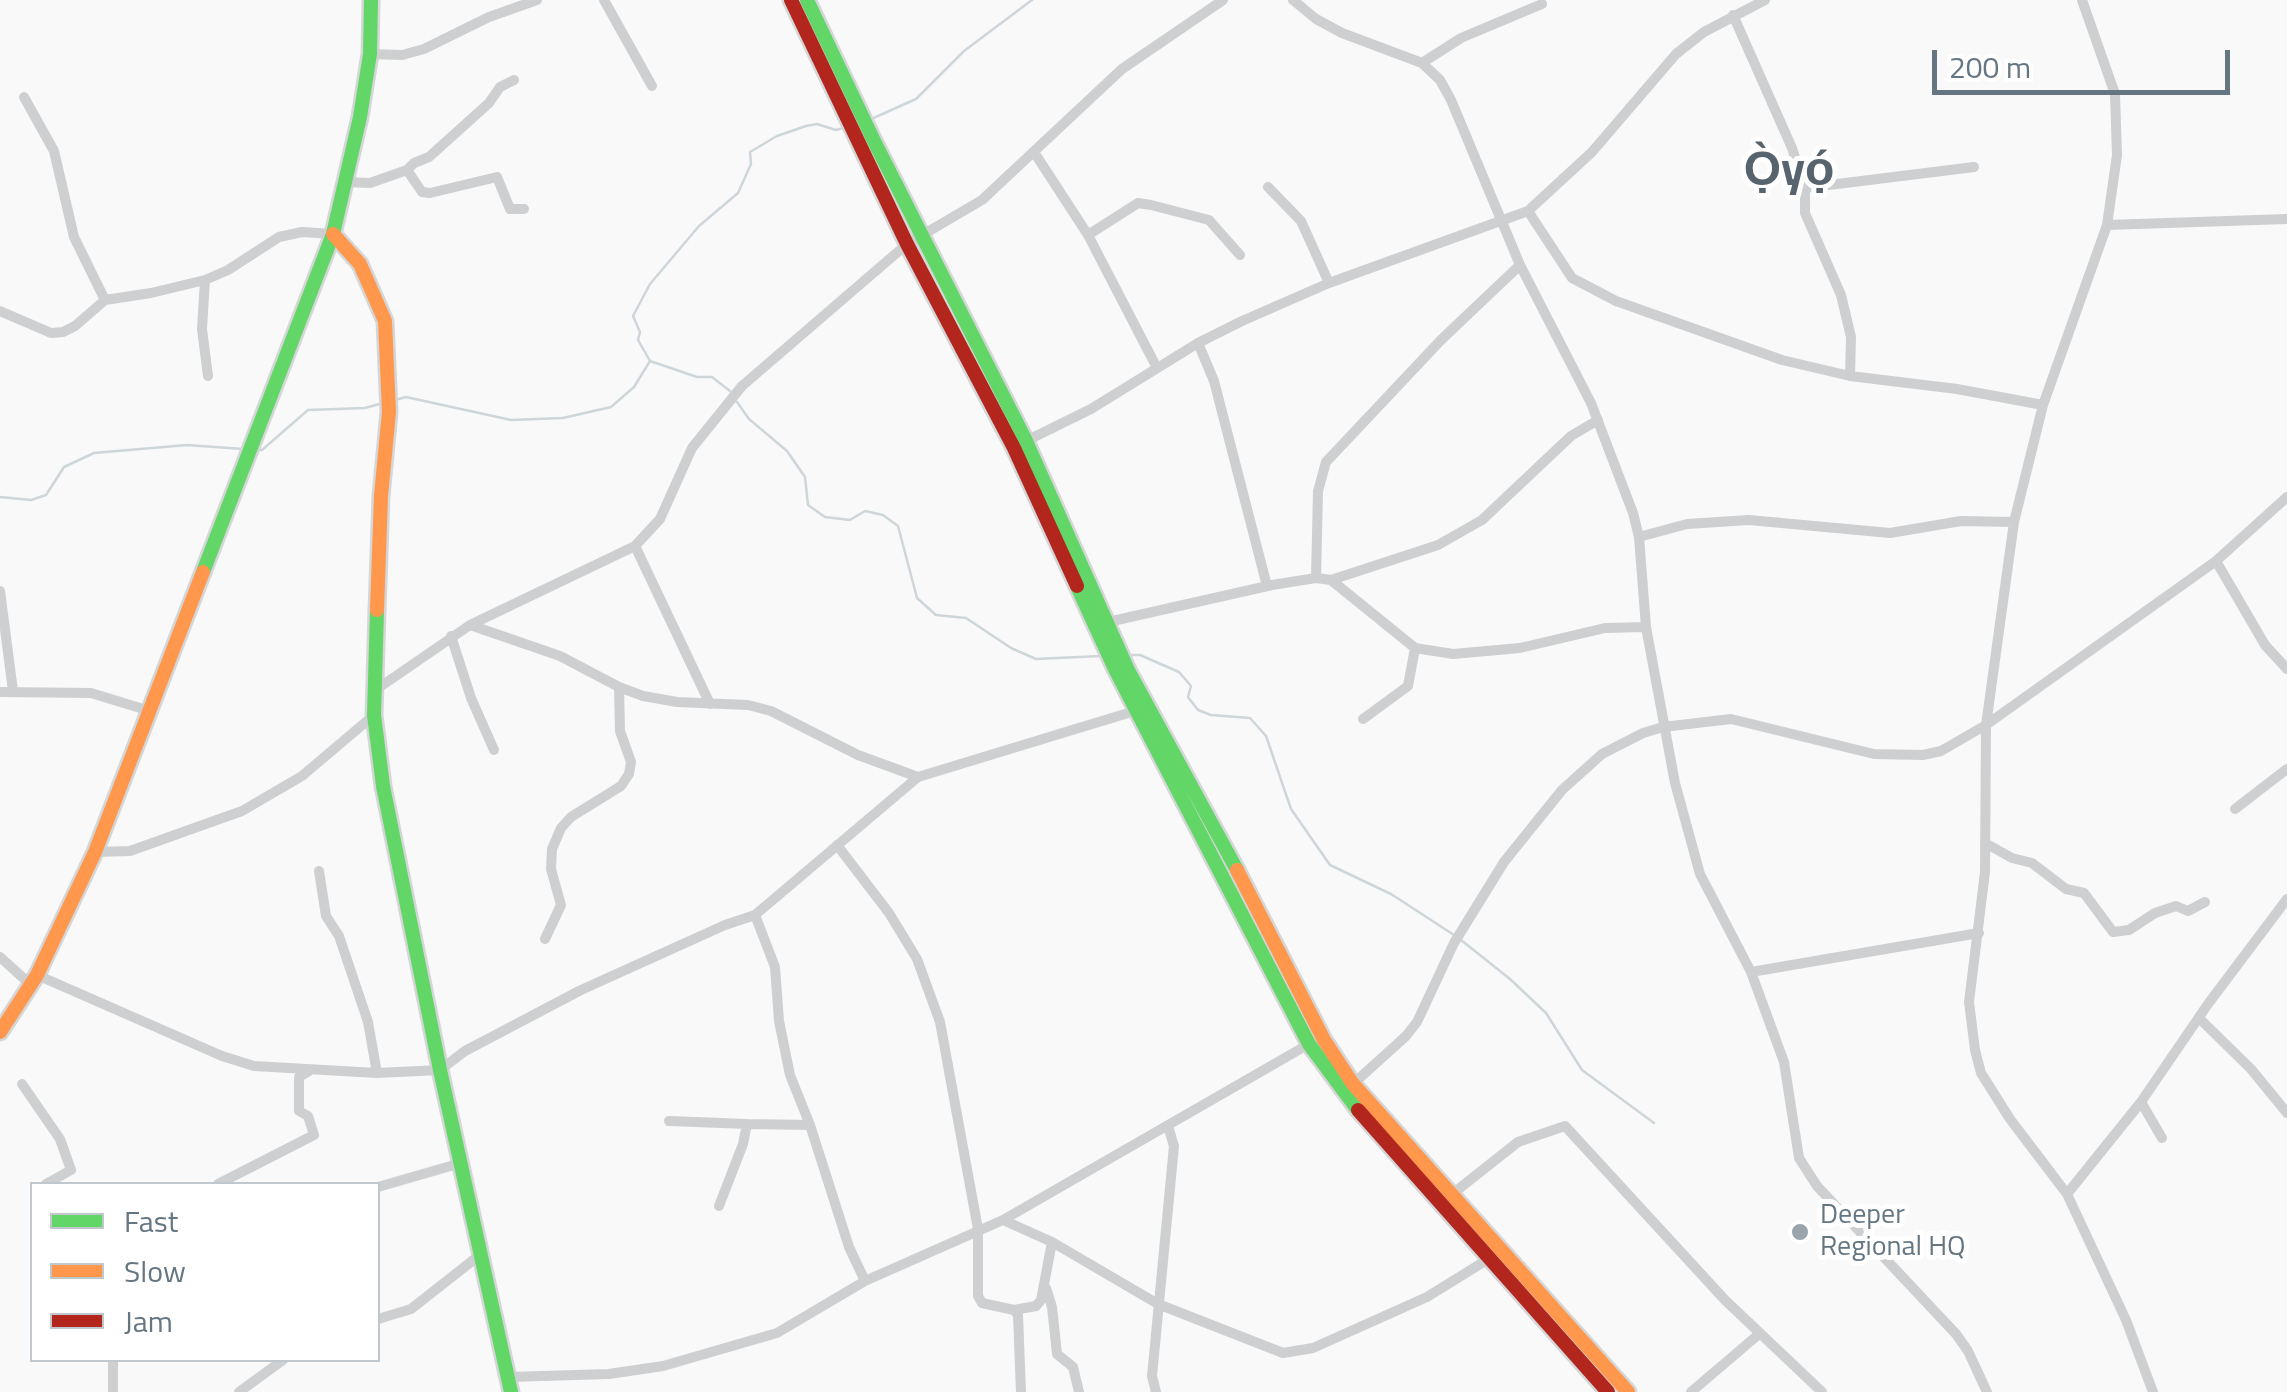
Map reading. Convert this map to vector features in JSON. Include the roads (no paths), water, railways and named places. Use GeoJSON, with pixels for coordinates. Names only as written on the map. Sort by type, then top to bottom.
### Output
{"type":"FeatureCollection","features":[{"type":"Feature","properties":{"kind":"main road"},"geometry":{"type":"LineString","coordinates":[[0,1032],[34,980],[95,852],[333,234],[360,117],[370,54],[371,0]]}},
{"type":"Feature","properties":{"kind":"main road"},"geometry":{"type":"LineString","coordinates":[[791,0],[869,146],[923,235],[1026,441],[1080,575],[1108,622],[1110,640]]}},
{"type":"Feature","properties":{"kind":"main road"},"geometry":{"type":"LineString","coordinates":[[807,0],[843,94]]}},
{"type":"Feature","properties":{"kind":"main road"},"geometry":{"type":"LineString","coordinates":[[869,146],[907,244],[1080,575],[1138,710],[1324,1040],[1353,1084],[1557,1323],[1608,1392]]}},
{"type":"Feature","properties":{"kind":"main road"},"geometry":{"type":"LineString","coordinates":[[333,234],[360,264],[385,322],[390,380],[381,496],[374,715],[383,786],[440,1070],[510,1384]]}},
{"type":"Feature","properties":{"kind":"main road"},"geometry":{"type":"LineString","coordinates":[[1121,670],[1230,872],[1309,1044],[1340,1088],[1490,1258],[1628,1392]]}},
{"type":"Feature","properties":{"kind":"street"},"geometry":{"type":"LineString","coordinates":[[370,54],[402,55],[424,48],[488,17],[536,0]]}},
{"type":"Feature","properties":{"kind":"street"},"geometry":{"type":"LineString","coordinates":[[604,0],[652,86]]}},
{"type":"Feature","properties":{"kind":"street"},"geometry":{"type":"LineString","coordinates":[[374,691],[470,624],[636,546],[660,519],[692,448],[742,386],[907,244],[982,200],[1122,70],[1223,0]]}},
{"type":"Feature","properties":{"kind":"street"},"geometry":{"type":"LineString","coordinates":[[1293,0],[1316,19],[1342,32],[1422,63],[1440,80],[1451,100],[1520,265],[1598,420],[1639,537],[1646,627],[1663,727],[1700,874],[1751,972],[1784,1062],[1799,1158],[1818,1186],[1956,1334],[1988,1392]]}},
{"type":"Feature","properties":{"kind":"street"},"geometry":{"type":"LineString","coordinates":[[1026,441],[1090,409],[1198,343],[1329,283],[1528,210],[1592,152],[1676,54],[1733,15],[1765,0]]}},
{"type":"Feature","properties":{"kind":"street"},"geometry":{"type":"LineString","coordinates":[[2082,0],[2116,94],[2118,155],[2107,225],[2043,406],[2014,522],[1986,725],[1986,843],[1969,1002],[1974,1050],[1981,1073],[2010,1119],[2067,1194],[2126,1320],[2153,1392]]}},
{"type":"Feature","properties":{"kind":"street"},"geometry":{"type":"LineString","coordinates":[[1422,63],[1462,38],[1542,4]]}},
{"type":"Feature","properties":{"kind":"street"},"geometry":{"type":"LineString","coordinates":[[1733,15],[1806,188],[1805,212],[1842,295],[1848,316],[1850,376]]}},
{"type":"Feature","properties":{"kind":"street"},"geometry":{"type":"LineString","coordinates":[[345,182],[370,183],[407,170],[414,162],[429,157],[489,103],[500,87],[514,80]]}},
{"type":"Feature","properties":{"kind":"street"},"geometry":{"type":"LineString","coordinates":[[24,97],[54,150],[74,236],[105,300]]}},
{"type":"Feature","properties":{"kind":"street"},"geometry":{"type":"LineString","coordinates":[[1034,152],[1088,235],[1157,368]]}},
{"type":"Feature","properties":{"kind":"street"},"geometry":{"type":"LineString","coordinates":[[1806,188],[1974,167]]}},
{"type":"Feature","properties":{"kind":"street"},"geometry":{"type":"LineString","coordinates":[[407,170],[422,192],[430,193],[497,177],[510,209],[524,209]]}},
{"type":"Feature","properties":{"kind":"street"},"geometry":{"type":"LineString","coordinates":[[1268,187],[1302,221],[1329,283]]}},
{"type":"Feature","properties":{"kind":"street"},"geometry":{"type":"LineString","coordinates":[[1088,235],[1138,203],[1151,204],[1209,220],[1240,256]]}},
{"type":"Feature","properties":{"kind":"street"},"geometry":{"type":"LineString","coordinates":[[1528,210],[1563,268],[1586,287],[1782,360],[1850,376],[1957,389],[2043,406]]}},
{"type":"Feature","properties":{"kind":"street"},"geometry":{"type":"LineString","coordinates":[[2107,225],[2287,219]]}},
{"type":"Feature","properties":{"kind":"street"},"geometry":{"type":"LineString","coordinates":[[0,311],[52,333],[75,326],[105,300],[205,280],[279,237],[302,232],[333,234]]}},
{"type":"Feature","properties":{"kind":"street"},"geometry":{"type":"LineString","coordinates":[[1316,578],[1318,491],[1326,462],[1428,354],[1520,265]]}},
{"type":"Feature","properties":{"kind":"street"},"geometry":{"type":"LineString","coordinates":[[205,280],[202,329],[208,376]]}},
{"type":"Feature","properties":{"kind":"street"},"geometry":{"type":"LineString","coordinates":[[1198,343],[1214,381],[1268,586]]}},
{"type":"Feature","properties":{"kind":"street"},"geometry":{"type":"LineString","coordinates":[[1108,622],[1268,586],[1316,578],[1331,580],[1438,545],[1466,531],[1570,436],[1598,420]]}},
{"type":"Feature","properties":{"kind":"street"},"geometry":{"type":"LineString","coordinates":[[1353,1084],[1417,1022],[1454,943],[1504,862],[1562,790],[1602,754],[1663,727],[1742,720],[1843,749],[1906,755],[1941,751],[1986,725],[2216,561],[2287,497]]}},
{"type":"Feature","properties":{"kind":"street"},"geometry":{"type":"LineString","coordinates":[[1639,537],[1688,524],[1749,520],[1890,533],[1961,521],[2014,522]]}},
{"type":"Feature","properties":{"kind":"street"},"geometry":{"type":"LineString","coordinates":[[636,546],[710,704]]}},
{"type":"Feature","properties":{"kind":"street"},"geometry":{"type":"LineString","coordinates":[[2216,561],[2265,645],[2287,669]]}},
{"type":"Feature","properties":{"kind":"street"},"geometry":{"type":"LineString","coordinates":[[1331,580],[1415,648],[1453,654],[1520,648],[1604,628],[1646,627]]}},
{"type":"Feature","properties":{"kind":"street"},"geometry":{"type":"LineString","coordinates":[[0,591],[13,691]]}},
{"type":"Feature","properties":{"kind":"street"},"geometry":{"type":"LineString","coordinates":[[470,624],[560,656],[619,687],[660,699],[748,705],[771,711],[858,755],[918,778]]}},
{"type":"Feature","properties":{"kind":"street"},"geometry":{"type":"LineString","coordinates":[[452,636],[471,698],[494,750]]}},
{"type":"Feature","properties":{"kind":"street"},"geometry":{"type":"LineString","coordinates":[[1363,718],[1408,686],[1415,648]]}},
{"type":"Feature","properties":{"kind":"street"},"geometry":{"type":"LineString","coordinates":[[545,939],[561,905],[550,868],[552,848],[561,828],[571,817],[622,786],[629,774],[631,762],[620,731],[619,687]]}},
{"type":"Feature","properties":{"kind":"street"},"geometry":{"type":"LineString","coordinates":[[0,692],[91,693],[150,710]]}},
{"type":"Feature","properties":{"kind":"street"},"geometry":{"type":"LineString","coordinates":[[0,957],[34,980],[254,1066],[377,1072],[440,1070],[465,1051],[581,990],[755,916],[918,778],[1138,710]]}},
{"type":"Feature","properties":{"kind":"street"},"geometry":{"type":"LineString","coordinates":[[95,852],[130,851],[242,811],[302,776],[374,715]]}},
{"type":"Feature","properties":{"kind":"street"},"geometry":{"type":"LineString","coordinates":[[2235,809],[2287,769]]}},
{"type":"Feature","properties":{"kind":"street"},"geometry":{"type":"LineString","coordinates":[[1986,843],[2012,858],[2032,863],[2066,889],[2084,893],[2114,932],[2129,930],[2176,906],[2188,912],[2205,902]]}},
{"type":"Feature","properties":{"kind":"street"},"geometry":{"type":"LineString","coordinates":[[838,845],[889,913],[917,959],[935,1006],[978,1229],[978,1296],[982,1303],[1014,1310],[1036,1306],[1046,1286],[1052,1242]]}},
{"type":"Feature","properties":{"kind":"street"},"geometry":{"type":"LineString","coordinates":[[319,871],[326,916],[339,936],[368,1022],[377,1072]]}},
{"type":"Feature","properties":{"kind":"street"},"geometry":{"type":"LineString","coordinates":[[2067,1194],[2141,1102],[2198,1018],[2287,900]]}},
{"type":"Feature","properties":{"kind":"street"},"geometry":{"type":"LineString","coordinates":[[755,916],[775,966],[779,1020],[790,1075],[864,1280]]}},
{"type":"Feature","properties":{"kind":"street"},"geometry":{"type":"LineString","coordinates":[[1751,972],[1979,933]]}},
{"type":"Feature","properties":{"kind":"street"},"geometry":{"type":"LineString","coordinates":[[2198,1018],[2250,1069],[2287,1114]]}},
{"type":"Feature","properties":{"kind":"street"},"geometry":{"type":"LineString","coordinates":[[510,1384],[662,1366],[777,1333],[864,1280],[1003,1220],[1309,1044]]}},
{"type":"Feature","properties":{"kind":"street"},"geometry":{"type":"LineString","coordinates":[[222,1182],[314,1135],[308,1116],[299,1111],[299,1077],[310,1070]]}},
{"type":"Feature","properties":{"kind":"street"},"geometry":{"type":"LineString","coordinates":[[22,1084],[60,1138],[71,1170],[48,1182]]}},
{"type":"Feature","properties":{"kind":"street"},"geometry":{"type":"LineString","coordinates":[[2141,1102],[2162,1138]]}},
{"type":"Feature","properties":{"kind":"street"},"geometry":{"type":"LineString","coordinates":[[669,1120],[810,1125]]}},
{"type":"Feature","properties":{"kind":"street"},"geometry":{"type":"LineString","coordinates":[[720,1206],[747,1124]]}},
{"type":"Feature","properties":{"kind":"street"},"geometry":{"type":"LineString","coordinates":[[1156,1392],[1152,1376],[1174,1146],[1168,1126]]}},
{"type":"Feature","properties":{"kind":"street"},"geometry":{"type":"LineString","coordinates":[[1451,1195],[1518,1142],[1565,1126],[1759,1334],[1822,1392]]}},
{"type":"Feature","properties":{"kind":"street"},"geometry":{"type":"LineString","coordinates":[[380,1186],[461,1163]]}},
{"type":"Feature","properties":{"kind":"street"},"geometry":{"type":"LineString","coordinates":[[1003,1220],[1052,1242],[1158,1304],[1282,1353],[1313,1348],[1410,1304],[1490,1258]]}},
{"type":"Feature","properties":{"kind":"street"},"geometry":{"type":"LineString","coordinates":[[380,1318],[411,1309],[482,1254]]}},
{"type":"Feature","properties":{"kind":"street"},"geometry":{"type":"LineString","coordinates":[[1046,1286],[1058,1354],[1074,1367],[1079,1392]]}},
{"type":"Feature","properties":{"kind":"street"},"geometry":{"type":"LineString","coordinates":[[1014,1310],[1018,1314],[1021,1392]]}},
{"type":"Feature","properties":{"kind":"street"},"geometry":{"type":"LineString","coordinates":[[1691,1392],[1759,1334]]}},
{"type":"Feature","properties":{"kind":"street"},"geometry":{"type":"LineString","coordinates":[[113,1392],[114,1362]]}},
{"type":"Feature","properties":{"kind":"street"},"geometry":{"type":"LineString","coordinates":[[239,1392],[280,1362]]}},
{"type":"Feature","properties":{"kind":"waterway"},"geometry":{"type":"LineString","coordinates":[[869,120],[916,99],[964,51],[1032,0]]}},
{"type":"Feature","properties":{"kind":"waterway"},"geometry":{"type":"LineString","coordinates":[[395,400],[406,397],[511,420],[563,418],[611,407],[634,387],[650,361],[638,340],[640,332],[633,316],[650,284],[699,226],[738,193],[751,164],[750,152],[777,136],[806,126],[817,124],[836,130],[847,127]]}},
{"type":"Feature","properties":{"kind":"waterway"},"geometry":{"type":"LineString","coordinates":[[650,361],[697,377],[712,377],[730,391]]}},
{"type":"Feature","properties":{"kind":"waterway"},"geometry":{"type":"LineString","coordinates":[[737,402],[749,419],[787,451],[805,477],[808,505],[825,517],[850,520],[865,511],[883,515],[898,526],[917,598],[936,615],[966,618],[1011,648],[1036,659],[1101,656]]}},
{"type":"Feature","properties":{"kind":"waterway"},"geometry":{"type":"LineString","coordinates":[[256,450],[262,450],[308,410],[365,408],[383,403]]}},
{"type":"Feature","properties":{"kind":"waterway"},"geometry":{"type":"LineString","coordinates":[[0,497],[31,500],[46,495],[64,467],[94,453],[187,445],[243,449]]}},
{"type":"Feature","properties":{"kind":"waterway"},"geometry":{"type":"LineString","coordinates":[[1129,655],[1140,655],[1179,672],[1191,686],[1188,697],[1198,710],[1250,718],[1266,736],[1291,809],[1330,865],[1391,894],[1454,935]]}},
{"type":"Feature","properties":{"kind":"waterway"},"geometry":{"type":"LineString","coordinates":[[1461,940],[1546,1013],[1582,1070],[1654,1123]]}},
{"type":"Feature","properties":{"kind":"place","name":"Deeper Regional HQ"},"geometry":{"type":"Point","coordinates":[1800,1232]}},
{"type":"Feature","properties":{"kind":"district","name":"Ọ̀yọ́"},"geometry":{"type":"Point","coordinates":[1789,173]}}]}
